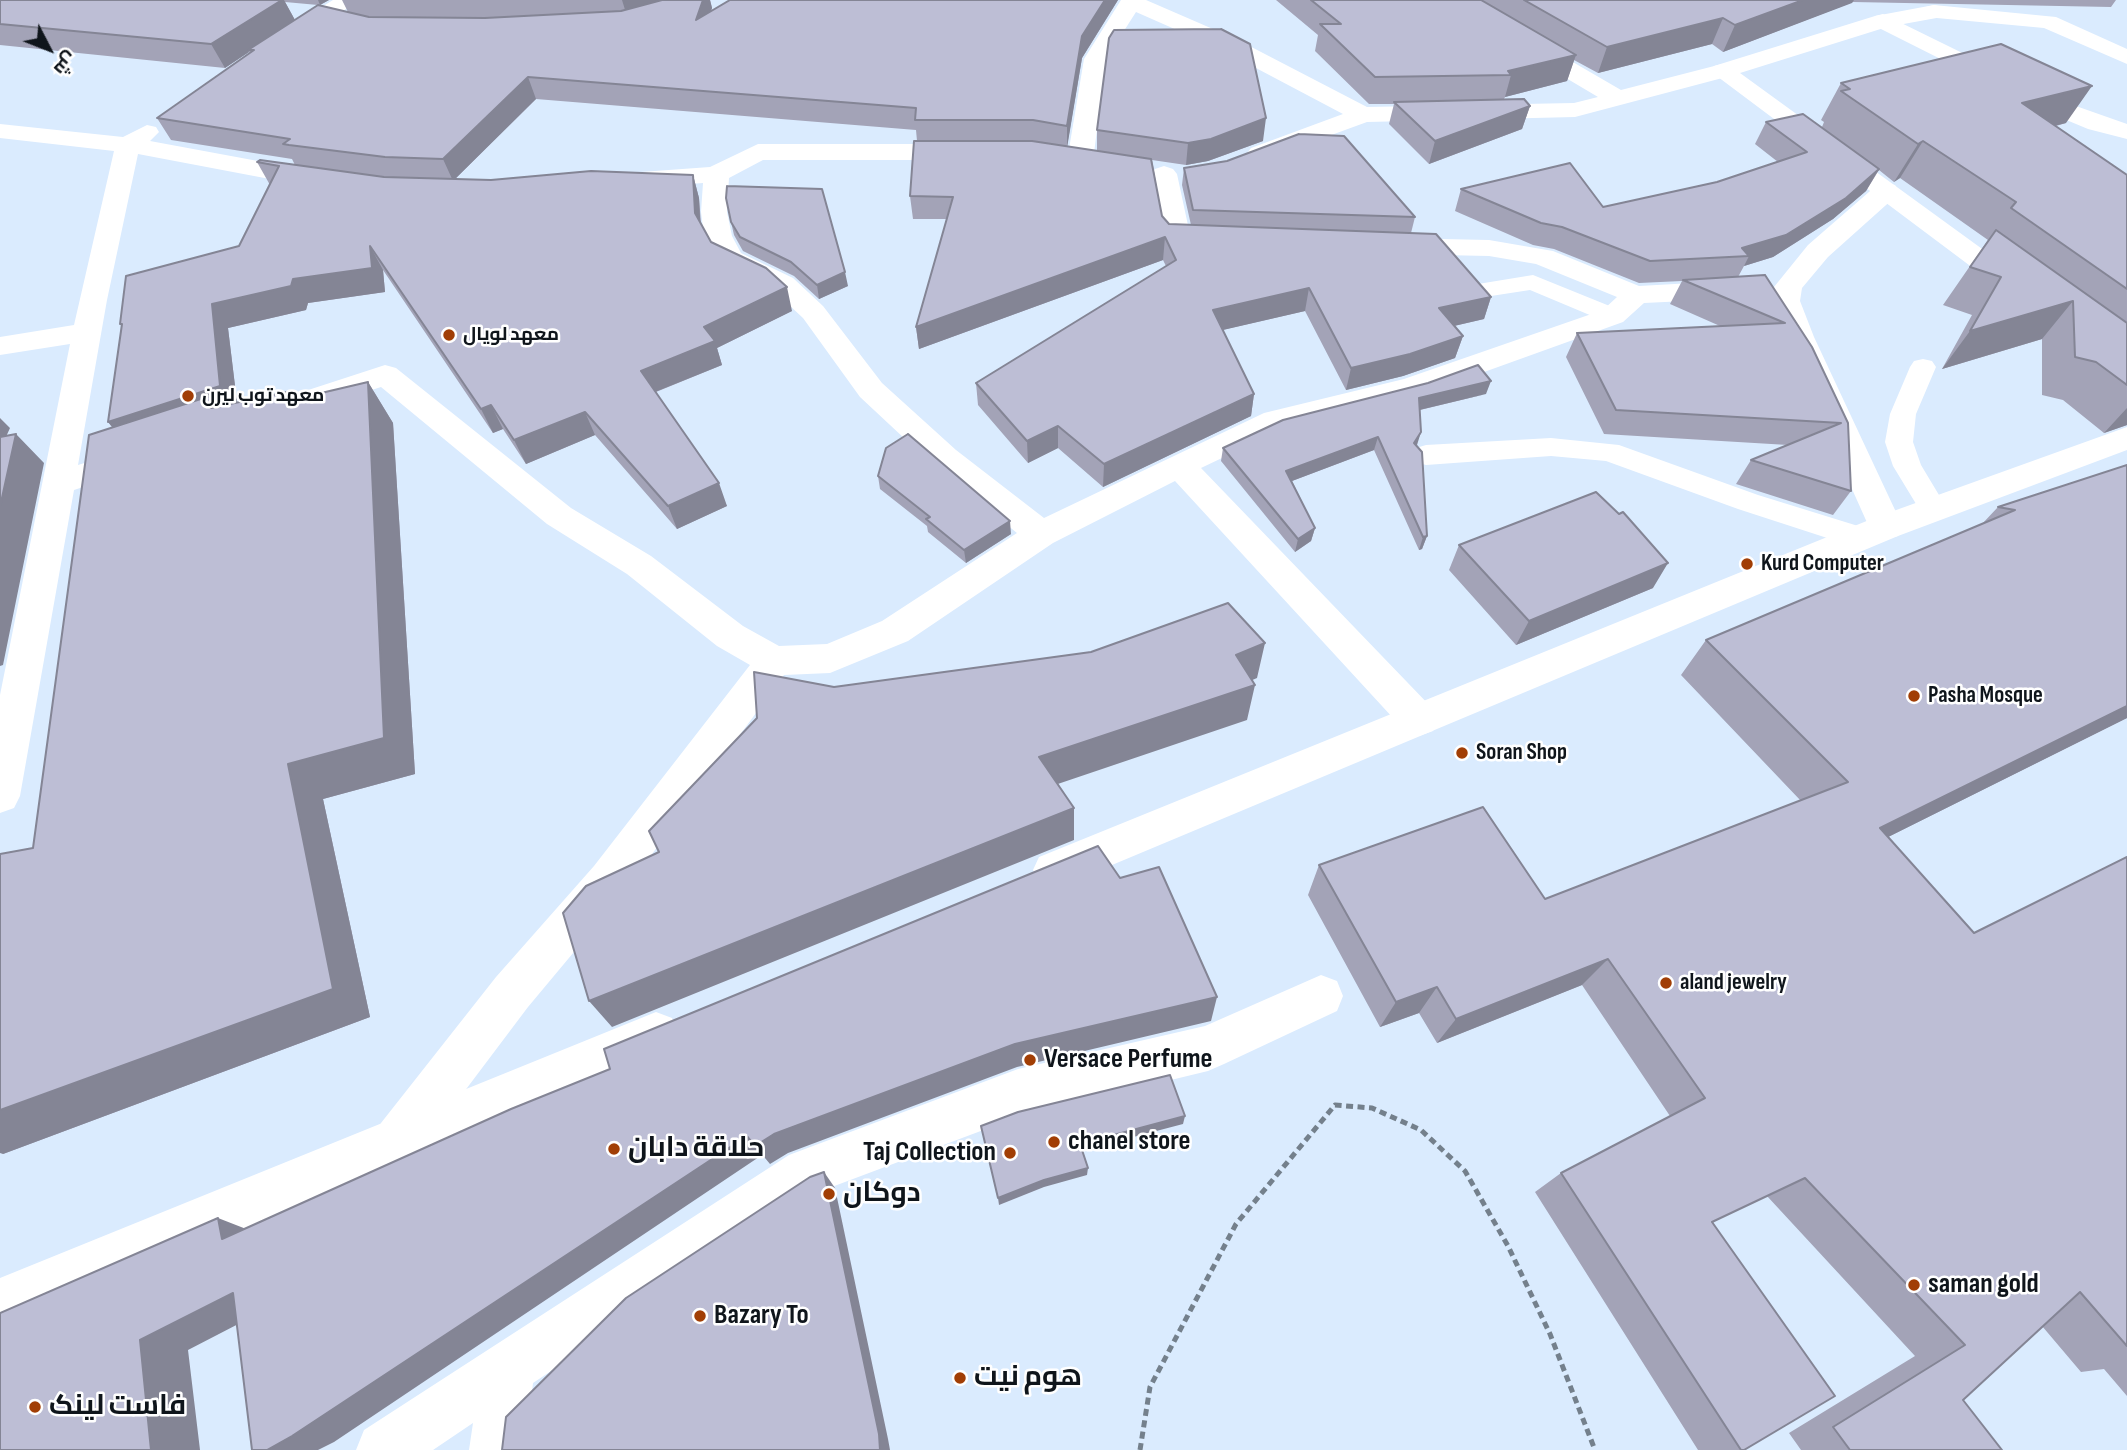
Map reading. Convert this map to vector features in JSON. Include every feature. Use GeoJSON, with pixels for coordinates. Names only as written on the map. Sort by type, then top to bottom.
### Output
{"type":"FeatureCollection","features":[{"type":"Feature","properties":{"kind":"street"},"geometry":{"type":"LineString","coordinates":[[276,46],[348,0]]}},
{"type":"Feature","properties":{"kind":"street"},"geometry":{"type":"LineString","coordinates":[[1451,0],[1619,99]]}},
{"type":"Feature","properties":{"kind":"street"},"geometry":{"type":"LineString","coordinates":[[1080,161],[1095,60],[1132,1],[1228,44],[1363,116]]}},
{"type":"Feature","properties":{"kind":"street"},"geometry":{"type":"LineString","coordinates":[[1238,162],[1363,116],[1401,112],[1574,110],[1721,71],[1926,6],[2048,22],[2127,57]]}},
{"type":"Feature","properties":{"kind":"street"},"geometry":{"type":"LineString","coordinates":[[295,12],[322,15],[356,24]]}},
{"type":"Feature","properties":{"kind":"street"},"geometry":{"type":"LineString","coordinates":[[1883,21],[2048,104],[2097,124],[2127,132]]}},
{"type":"Feature","properties":{"kind":"street"},"geometry":{"type":"LineString","coordinates":[[1721,71],[2040,304]]}},
{"type":"Feature","properties":{"kind":"street"},"geometry":{"type":"LineString","coordinates":[[0,796],[87,332],[128,145],[162,122]]}},
{"type":"Feature","properties":{"kind":"street"},"geometry":{"type":"LineString","coordinates":[[0,131],[128,145],[301,178],[342,183]]}},
{"type":"Feature","properties":{"kind":"street"},"geometry":{"type":"LineString","coordinates":[[622,182],[716,174],[758,152],[993,153]]}},
{"type":"Feature","properties":{"kind":"street"},"geometry":{"type":"LineString","coordinates":[[1164,173],[1177,238],[1243,241]]}},
{"type":"Feature","properties":{"kind":"street"},"geometry":{"type":"LineString","coordinates":[[716,174],[714,212],[718,236],[730,258],[783,284],[813,312],[871,390],[945,458],[1041,534]]}},
{"type":"Feature","properties":{"kind":"street"},"geometry":{"type":"LineString","coordinates":[[1874,532],[1786,302],[1788,287],[1832,237],[1886,191]]}},
{"type":"Feature","properties":{"kind":"street"},"geometry":{"type":"LineString","coordinates":[[1363,246],[1489,248],[1543,257],[1636,295],[1788,287]]}},
{"type":"Feature","properties":{"kind":"street"},"geometry":{"type":"LineString","coordinates":[[281,410],[386,375],[559,516],[639,565],[730,636],[774,661],[830,658],[895,631],[1041,534],[1179,464],[1275,420],[1412,387],[1613,316],[1636,295]]}},
{"type":"Feature","properties":{"kind":"street"},"geometry":{"type":"LineString","coordinates":[[0,346],[87,332]]}},
{"type":"Feature","properties":{"kind":"street"},"geometry":{"type":"LineString","coordinates":[[1018,885],[1874,532],[2127,438]]}},
{"type":"Feature","properties":{"kind":"street"},"geometry":{"type":"LineString","coordinates":[[59,483],[163,449]]}},
{"type":"Feature","properties":{"kind":"street"},"geometry":{"type":"LineString","coordinates":[[1179,464],[1419,720]]}},
{"type":"Feature","properties":{"kind":"street"},"geometry":{"type":"LineString","coordinates":[[398,1140],[512,992],[625,857],[774,661]]}},
{"type":"Feature","properties":{"kind":"street"},"geometry":{"type":"LineString","coordinates":[[384,1450],[806,1172],[1018,1093],[1208,1048],[1321,996]]}},
{"type":"Feature","properties":{"kind":"street"},"geometry":{"type":"LineString","coordinates":[[0,1304],[695,1018]]}},
{"type":"Feature","properties":{"kind":"street"},"geometry":{"type":"LineString","coordinates":[[498,1450],[508,1368]]}},
{"type":"Feature","properties":{"kind":"lane"},"geometry":{"type":"LineString","coordinates":[[1478,291],[1533,282],[1613,316]]}},
{"type":"Feature","properties":{"kind":"lane"},"geometry":{"type":"LineString","coordinates":[[1923,367],[1903,414],[1899,442],[1907,466],[1934,510]]}},
{"type":"Feature","properties":{"kind":"lane"},"geometry":{"type":"LineString","coordinates":[[1426,455],[1551,447],[1609,452],[1748,502],[1874,532]]}},
{"type":"Feature","properties":{"kind":"path"},"geometry":{"type":"LineString","coordinates":[[1140,1450],[1150,1387],[1236,1224],[1335,1105],[1372,1108],[1421,1130],[1465,1171],[1507,1246],[1550,1334],[1595,1450]]}},
{"type":"Feature","properties":{"kind":"building"},"geometry":{"type":"Polygon","coordinates":[[[0,0],[282,0],[211,44],[0,24],[0,0]]]}},
{"type":"Feature","properties":{"kind":"building"},"geometry":{"type":"Polygon","coordinates":[[[662,0],[703,0],[696,20],[730,0],[1105,0],[1082,36],[1067,126],[1033,120],[915,120],[916,108],[528,77],[443,159],[385,157],[289,145],[283,144],[290,139],[157,118],[254,50],[248,50],[318,5],[369,17],[485,18],[621,11],[662,0]]]}},
{"type":"Feature","properties":{"kind":"building"},"geometry":{"type":"Polygon","coordinates":[[[1311,0],[1481,0],[1576,55],[1508,71],[1511,75],[1375,77],[1320,24],[1341,24],[1311,0]]]}},
{"type":"Feature","properties":{"kind":"building"},"geometry":{"type":"Polygon","coordinates":[[[1524,0],[1803,0],[1735,25],[1723,18],[1607,47],[1524,0]]]}},
{"type":"Feature","properties":{"kind":"building"},"geometry":{"type":"Polygon","coordinates":[[[1221,29],[1250,44],[1266,118],[1211,139],[1188,143],[1097,130],[1109,38],[1114,30],[1221,29]]]}},
{"type":"Feature","properties":{"kind":"building"},"geometry":{"type":"Polygon","coordinates":[[[2001,44],[2092,86],[2022,103],[2127,175],[2127,289],[2011,208],[2016,202],[1923,141],[1918,144],[1841,91],[1850,89],[1841,83],[2001,44]]]}},
{"type":"Feature","properties":{"kind":"building"},"geometry":{"type":"Polygon","coordinates":[[[1524,99],[1530,106],[1435,141],[1394,102],[1524,99]]]}},
{"type":"Feature","properties":{"kind":"building"},"geometry":{"type":"Polygon","coordinates":[[[1803,114],[1879,169],[1846,198],[1786,235],[1742,248],[1749,256],[1650,261],[1562,227],[1541,223],[1461,189],[1570,163],[1603,207],[1717,182],[1807,152],[1766,122],[1803,114]]]}},
{"type":"Feature","properties":{"kind":"building"},"geometry":{"type":"Polygon","coordinates":[[[1299,134],[1344,136],[1415,217],[1193,210],[1184,168],[1227,161],[1299,134]]]}},
{"type":"Feature","properties":{"kind":"building"},"geometry":{"type":"Polygon","coordinates":[[[914,141],[1032,141],[1151,159],[1162,216],[1169,224],[1436,234],[1491,297],[1439,308],[1463,336],[1410,354],[1351,368],[1309,288],[1213,310],[1254,394],[1104,464],[1058,426],[1027,441],[976,383],[1176,260],[1165,237],[916,327],[953,197],[910,196],[914,141]]]}},
{"type":"Feature","properties":{"kind":"building"},"geometry":{"type":"Polygon","coordinates":[[[260,160],[384,177],[491,180],[591,171],[693,175],[695,213],[711,242],[766,268],[787,287],[704,327],[715,341],[641,371],[719,483],[668,506],[585,412],[514,440],[491,405],[481,409],[370,246],[372,268],[293,279],[291,286],[212,304],[220,386],[108,422],[126,276],[239,246],[279,166],[257,162],[260,160]]]}},
{"type":"Feature","properties":{"kind":"building"},"geometry":{"type":"Polygon","coordinates":[[[727,186],[822,189],[845,272],[817,285],[791,262],[740,237],[731,222],[726,198],[727,186]]]}},
{"type":"Feature","properties":{"kind":"building"},"geometry":{"type":"Polygon","coordinates":[[[1996,230],[2127,323],[2127,385],[2096,362],[2075,357],[2073,301],[1970,331],[2001,277],[1970,267],[1996,230]]]}},
{"type":"Feature","properties":{"kind":"building"},"geometry":{"type":"Polygon","coordinates":[[[1765,275],[1812,347],[1848,423],[1851,491],[1751,460],[1841,423],[1616,410],[1577,333],[1785,323],[1683,280],[1765,275]]]}},
{"type":"Feature","properties":{"kind":"building"},"geometry":{"type":"Polygon","coordinates":[[[1478,365],[1491,381],[1419,398],[1421,432],[1414,443],[1422,452],[1427,536],[1423,537],[1378,437],[1286,471],[1315,528],[1298,539],[1223,448],[1283,420],[1428,383],[1478,365]]]}},
{"type":"Feature","properties":{"kind":"building"},"geometry":{"type":"Polygon","coordinates":[[[368,382],[384,738],[288,764],[333,989],[0,1110],[0,854],[33,848],[89,435],[210,396],[211,408],[287,392],[287,401],[368,382]]]}},
{"type":"Feature","properties":{"kind":"building"},"geometry":{"type":"Polygon","coordinates":[[[16,434],[0,507],[0,437],[16,434]]]}},
{"type":"Feature","properties":{"kind":"building"},"geometry":{"type":"Polygon","coordinates":[[[908,434],[1010,521],[964,550],[926,519],[930,517],[878,476],[886,448],[908,434]]]}},
{"type":"Feature","properties":{"kind":"building"},"geometry":{"type":"Polygon","coordinates":[[[2127,465],[2127,706],[1880,828],[1974,933],[2127,857],[2127,1346],[2080,1292],[1963,1400],[2002,1450],[1850,1450],[1833,1427],[1965,1345],[1805,1178],[1712,1222],[1835,1396],[1741,1450],[1561,1173],[1705,1098],[1608,959],[1456,1019],[1437,987],[1396,1002],[1319,865],[1483,807],[1545,899],[1848,782],[1706,640],[2015,510],[1998,507],[2127,465]]]}},
{"type":"Feature","properties":{"kind":"building"},"geometry":{"type":"Polygon","coordinates":[[[1596,492],[1619,514],[1623,512],[1668,563],[1529,621],[1459,545],[1596,492]]]}},
{"type":"Feature","properties":{"kind":"building"},"geometry":{"type":"Polygon","coordinates":[[[1228,603],[1265,643],[1236,655],[1255,685],[1039,757],[1074,808],[589,1001],[563,913],[586,886],[659,852],[649,831],[757,718],[754,672],[834,687],[1091,652],[1228,603]]]}},
{"type":"Feature","properties":{"kind":"building"},"geometry":{"type":"Polygon","coordinates":[[[1098,846],[1120,878],[1159,867],[1217,997],[1015,1044],[774,1134],[755,1146],[747,1136],[267,1450],[252,1450],[233,1293],[140,1340],[151,1450],[0,1450],[0,1313],[218,1218],[222,1239],[511,1109],[610,1069],[604,1049],[1098,846]]]}},
{"type":"Feature","properties":{"kind":"building"},"geometry":{"type":"Polygon","coordinates":[[[1170,1075],[1185,1116],[1080,1144],[1088,1168],[1044,1180],[998,1198],[981,1126],[1018,1112],[1170,1075]]]}},
{"type":"Feature","properties":{"kind":"building"},"geometry":{"type":"Polygon","coordinates":[[[824,1172],[879,1434],[880,1450],[502,1450],[506,1417],[626,1298],[810,1177],[824,1172]]]}},
{"type":"Feature","properties":{"kind":"place","name":"معهد لويال"},"geometry":{"type":"Point","coordinates":[449,335]}},
{"type":"Feature","properties":{"kind":"place","name":"معهد توب ليرن"},"geometry":{"type":"Point","coordinates":[188,396]}},
{"type":"Feature","properties":{"kind":"place","name":"Kurd Computer"},"geometry":{"type":"Point","coordinates":[1747,564]}},
{"type":"Feature","properties":{"kind":"place","name":"Pasha Mosque"},"geometry":{"type":"Point","coordinates":[1914,696]}},
{"type":"Feature","properties":{"kind":"place","name":"Soran Shop"},"geometry":{"type":"Point","coordinates":[1462,753]}},
{"type":"Feature","properties":{"kind":"place","name":"aland jewelry"},"geometry":{"type":"Point","coordinates":[1666,983]}},
{"type":"Feature","properties":{"kind":"place","name":"Versace Perfume"},"geometry":{"type":"Point","coordinates":[1030,1060]}},
{"type":"Feature","properties":{"kind":"place","name":"chanel store"},"geometry":{"type":"Point","coordinates":[1054,1142]}},
{"type":"Feature","properties":{"kind":"place","name":"حلاقة دابان"},"geometry":{"type":"Point","coordinates":[614,1149]}},
{"type":"Feature","properties":{"kind":"place","name":"Taj Collection"},"geometry":{"type":"Point","coordinates":[1010,1153]}},
{"type":"Feature","properties":{"kind":"place","name":"دوكان"},"geometry":{"type":"Point","coordinates":[829,1194]}},
{"type":"Feature","properties":{"kind":"place","name":"saman gold"},"geometry":{"type":"Point","coordinates":[1914,1285]}},
{"type":"Feature","properties":{"kind":"place","name":"Bazary To"},"geometry":{"type":"Point","coordinates":[700,1316]}},
{"type":"Feature","properties":{"kind":"place","name":"هوم نيت"},"geometry":{"type":"Point","coordinates":[960,1378]}},
{"type":"Feature","properties":{"kind":"place","name":"فاست لینک"},"geometry":{"type":"Point","coordinates":[35,1407]}}]}
